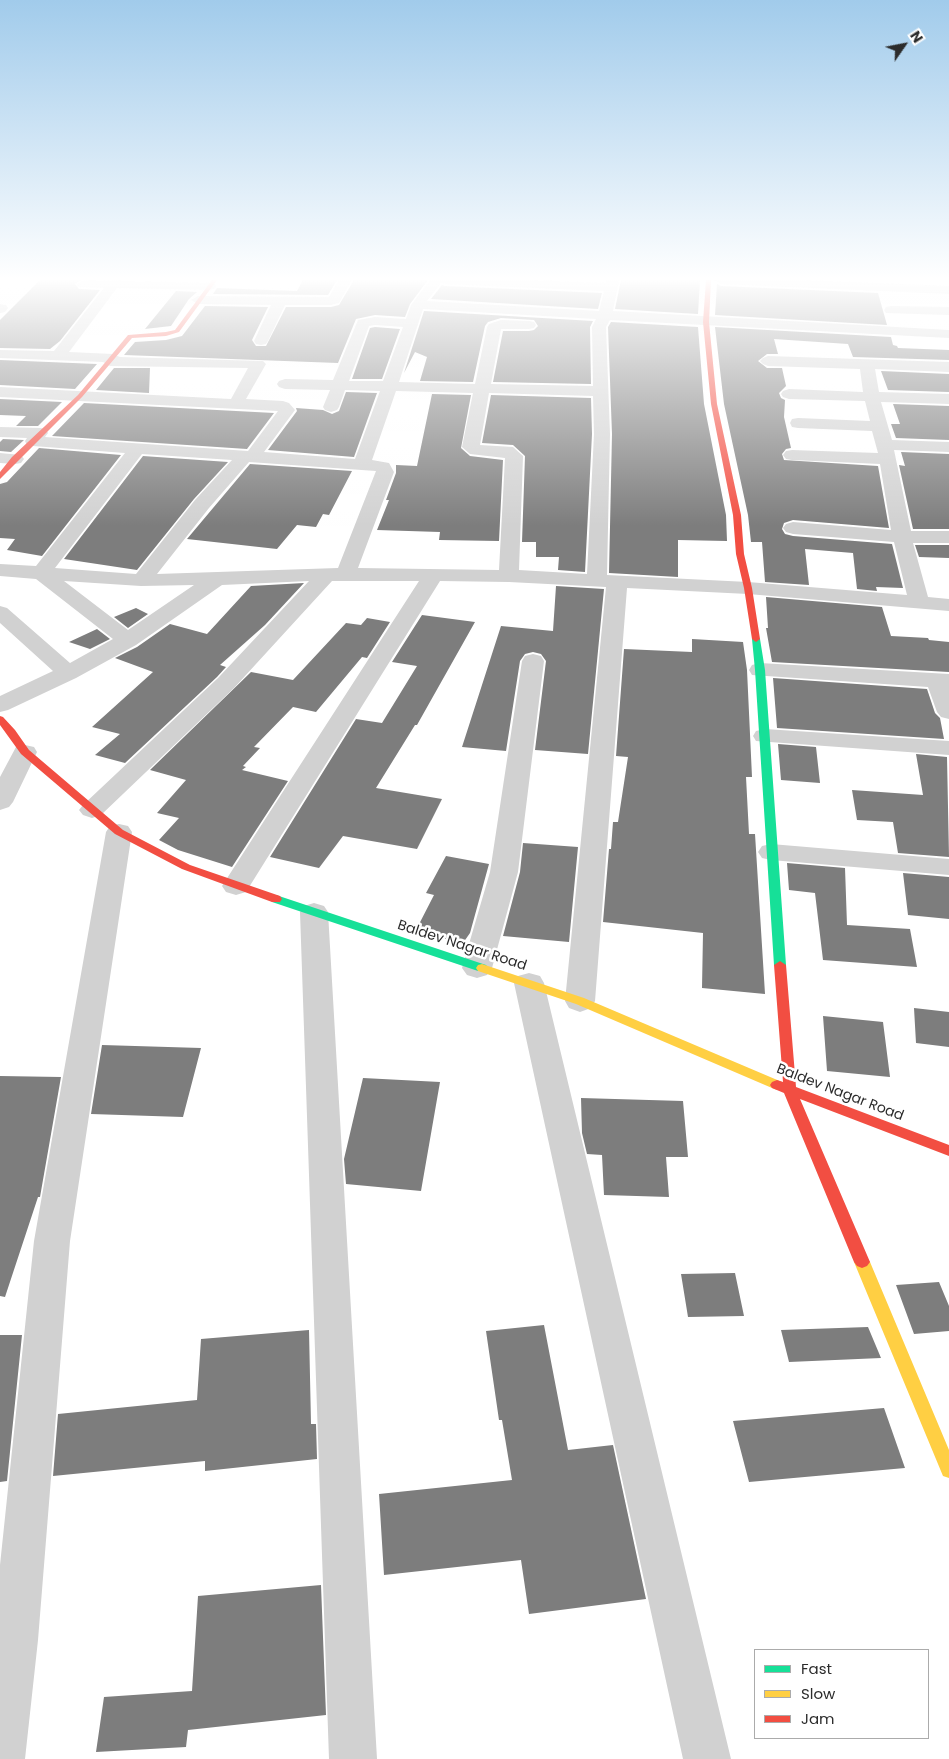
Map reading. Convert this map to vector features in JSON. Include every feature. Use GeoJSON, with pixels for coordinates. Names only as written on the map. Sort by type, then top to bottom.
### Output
{"type":"FeatureCollection","features":[{"type":"Feature","properties":{"kind":"street"},"geometry":{"type":"LineString","coordinates":[[0,477],[7,458],[36,437],[80,396],[109,362]]}},
{"type":"Feature","properties":{"kind":"street"},"geometry":{"type":"LineString","coordinates":[[188,362],[258,364],[236,403]]}},
{"type":"Feature","properties":{"kind":"street"},"geometry":{"type":"LineString","coordinates":[[331,407],[348,362]]}},
{"type":"Feature","properties":{"kind":"street"},"geometry":{"type":"LineString","coordinates":[[362,464],[398,362]]}},
{"type":"Feature","properties":{"kind":"street"},"geometry":{"type":"LineString","coordinates":[[487,362],[471,446],[476,450],[507,451],[514,456],[509,576]]}},
{"type":"Feature","properties":{"kind":"street"},"geometry":{"type":"LineString","coordinates":[[580,1001],[607,580],[601,362]]}},
{"type":"Feature","properties":{"kind":"street"},"geometry":{"type":"LineString","coordinates":[[710,362],[714,404],[737,514],[740,554],[748,588],[760,670],[771,852],[790,1091],[949,1470]]}},
{"type":"Feature","properties":{"kind":"street"},"geometry":{"type":"LineString","coordinates":[[795,362],[949,367]]}},
{"type":"Feature","properties":{"kind":"street"},"geometry":{"type":"LineString","coordinates":[[867,365],[902,537],[919,602]]}},
{"type":"Feature","properties":{"kind":"street"},"geometry":{"type":"LineString","coordinates":[[285,384],[601,391]]}},
{"type":"Feature","properties":{"kind":"street"},"geometry":{"type":"LineString","coordinates":[[0,392],[279,404],[287,410],[249,456],[202,504],[141,580]]}},
{"type":"Feature","properties":{"kind":"street"},"geometry":{"type":"LineString","coordinates":[[789,394],[949,399]]}},
{"type":"Feature","properties":{"kind":"street"},"geometry":{"type":"LineString","coordinates":[[798,423],[879,426]]}},
{"type":"Feature","properties":{"kind":"street"},"geometry":{"type":"LineString","coordinates":[[0,432],[138,448],[362,464],[383,467],[385,472],[335,575],[226,683],[106,821],[52,1241],[7,1641],[1,1759]]}},
{"type":"Feature","properties":{"kind":"street"},"geometry":{"type":"LineString","coordinates":[[792,455],[886,452],[949,447]]}},
{"type":"Feature","properties":{"kind":"street"},"geometry":{"type":"LineString","coordinates":[[41,573],[138,448]]}},
{"type":"Feature","properties":{"kind":"street"},"geometry":{"type":"LineString","coordinates":[[793,528],[902,537],[949,537]]}},
{"type":"Feature","properties":{"kind":"street"},"geometry":{"type":"LineString","coordinates":[[0,570],[141,580],[335,575],[434,574],[509,576],[748,588],[949,605]]}},
{"type":"Feature","properties":{"kind":"street"},"geometry":{"type":"LineString","coordinates":[[41,573],[128,640]]}},
{"type":"Feature","properties":{"kind":"street"},"geometry":{"type":"LineString","coordinates":[[236,886],[434,574]]}},
{"type":"Feature","properties":{"kind":"street"},"geometry":{"type":"LineString","coordinates":[[0,705],[128,640],[217,579]]}},
{"type":"Feature","properties":{"kind":"street"},"geometry":{"type":"LineString","coordinates":[[0,612],[68,672]]}},
{"type":"Feature","properties":{"kind":"street"},"geometry":{"type":"LineString","coordinates":[[477,968],[504,872],[533,661]]}},
{"type":"Feature","properties":{"kind":"street"},"geometry":{"type":"LineString","coordinates":[[760,670],[943,681],[949,712]]}},
{"type":"Feature","properties":{"kind":"street","name":"Baldev Nagar Road"},"geometry":{"type":"LineString","coordinates":[[4,727],[26,752],[106,821],[186,867],[236,886],[477,968],[529,983],[580,1001],[790,1091],[949,1151]]}},
{"type":"Feature","properties":{"kind":"street"},"geometry":{"type":"LineString","coordinates":[[765,736],[949,748]]}},
{"type":"Feature","properties":{"kind":"street"},"geometry":{"type":"LineString","coordinates":[[0,802],[26,752]]}},
{"type":"Feature","properties":{"kind":"street"},"geometry":{"type":"LineString","coordinates":[[771,852],[949,867]]}},
{"type":"Feature","properties":{"kind":"street"},"geometry":{"type":"LineString","coordinates":[[314,912],[353,1759]]}},
{"type":"Feature","properties":{"kind":"street"},"geometry":{"type":"LineString","coordinates":[[529,983],[707,1759]]}},
{"type":"Feature","properties":{"kind":"building"},"geometry":{"type":"Polygon","coordinates":[[[0,362],[97,364],[75,389],[0,385],[0,362]]]}},
{"type":"Feature","properties":{"kind":"building"},"geometry":{"type":"Polygon","coordinates":[[[358,362],[388,362],[382,379],[352,379],[358,362]]]}},
{"type":"Feature","properties":{"kind":"building"},"geometry":{"type":"Polygon","coordinates":[[[426,362],[477,362],[473,382],[420,381],[426,362]]]}},
{"type":"Feature","properties":{"kind":"building"},"geometry":{"type":"Polygon","coordinates":[[[497,362],[591,362],[591,384],[493,382],[497,362]]]}},
{"type":"Feature","properties":{"kind":"building"},"geometry":{"type":"Polygon","coordinates":[[[609,362],[701,362],[704,404],[726,515],[727,541],[678,540],[678,577],[609,573],[612,434],[609,362]]]}},
{"type":"Feature","properties":{"kind":"building"},"geometry":{"type":"Polygon","coordinates":[[[719,362],[759,362],[767,368],[782,368],[786,386],[779,393],[781,398],[785,400],[784,417],[791,448],[786,449],[782,454],[784,460],[878,466],[889,528],[793,520],[784,523],[782,529],[785,534],[793,536],[892,544],[903,588],[876,587],[877,591],[857,589],[853,553],[805,549],[809,585],[765,582],[762,542],[751,542],[748,515],[724,404],[719,362]]]}},
{"type":"Feature","properties":{"kind":"building"},"geometry":{"type":"Polygon","coordinates":[[[114,368],[150,368],[149,393],[96,390],[114,368]]]}},
{"type":"Feature","properties":{"kind":"building"},"geometry":{"type":"Polygon","coordinates":[[[881,371],[949,374],[949,392],[888,390],[881,371]]]}},
{"type":"Feature","properties":{"kind":"building"},"geometry":{"type":"Polygon","coordinates":[[[346,392],[377,393],[354,457],[268,450],[297,411],[296,408],[323,410],[332,414],[339,411],[346,392]]]}},
{"type":"Feature","properties":{"kind":"building"},"geometry":{"type":"Polygon","coordinates":[[[432,394],[471,395],[461,448],[470,456],[503,460],[499,541],[439,540],[440,532],[377,530],[389,500],[386,500],[396,473],[396,465],[417,466],[432,394]]]}},
{"type":"Feature","properties":{"kind":"building"},"geometry":{"type":"Polygon","coordinates":[[[491,395],[591,398],[592,434],[585,572],[558,570],[559,557],[536,557],[536,542],[522,542],[525,456],[513,445],[482,443],[491,395]]]}},
{"type":"Feature","properties":{"kind":"building"},"geometry":{"type":"Polygon","coordinates":[[[0,399],[62,402],[38,426],[16,426],[26,416],[0,415],[0,399]]]}},
{"type":"Feature","properties":{"kind":"building"},"geometry":{"type":"Polygon","coordinates":[[[84,403],[274,413],[247,449],[52,436],[84,403]]]}},
{"type":"Feature","properties":{"kind":"building"},"geometry":{"type":"Polygon","coordinates":[[[893,404],[949,406],[949,440],[896,438],[891,424],[900,424],[893,404]]]}},
{"type":"Feature","properties":{"kind":"building"},"geometry":{"type":"Polygon","coordinates":[[[3,439],[24,440],[11,452],[0,451],[0,442],[3,439]]]}},
{"type":"Feature","properties":{"kind":"building"},"geometry":{"type":"Polygon","coordinates":[[[39,448],[121,455],[42,556],[7,550],[15,539],[0,538],[0,484],[7,482],[39,448]]]}},
{"type":"Feature","properties":{"kind":"building"},"geometry":{"type":"Polygon","coordinates":[[[901,452],[949,454],[949,529],[913,529],[899,465],[905,466],[901,452]]]}},
{"type":"Feature","properties":{"kind":"building"},"geometry":{"type":"Polygon","coordinates":[[[143,456],[228,462],[194,499],[137,570],[64,559],[143,456]]]}},
{"type":"Feature","properties":{"kind":"building"},"geometry":{"type":"Polygon","coordinates":[[[250,464],[352,471],[329,515],[323,514],[316,527],[297,525],[277,549],[187,539],[250,464]]]}},
{"type":"Feature","properties":{"kind":"building"},"geometry":{"type":"Polygon","coordinates":[[[915,545],[949,545],[949,558],[919,557],[915,545]]]}},
{"type":"Feature","properties":{"kind":"building"},"geometry":{"type":"Polygon","coordinates":[[[304,583],[265,625],[220,665],[226,667],[217,677],[125,763],[95,755],[120,734],[92,727],[153,672],[115,658],[137,647],[170,624],[207,634],[251,586],[304,583]]]}},
{"type":"Feature","properties":{"kind":"building"},"geometry":{"type":"Polygon","coordinates":[[[556,586],[604,589],[588,754],[535,750],[546,661],[541,654],[533,652],[525,654],[520,661],[506,751],[462,747],[501,626],[553,631],[556,586]]]}},
{"type":"Feature","properties":{"kind":"building"},"geometry":{"type":"Polygon","coordinates":[[[766,597],[882,607],[891,636],[928,638],[929,640],[949,642],[949,672],[772,662],[766,628],[768,628],[766,597]]]}},
{"type":"Feature","properties":{"kind":"building"},"geometry":{"type":"Polygon","coordinates":[[[136,608],[148,614],[128,628],[114,617],[136,608]]]}},
{"type":"Feature","properties":{"kind":"building"},"geometry":{"type":"Polygon","coordinates":[[[422,615],[475,622],[417,725],[415,725],[376,788],[442,799],[417,849],[343,836],[319,868],[270,857],[356,719],[382,723],[417,666],[392,662],[422,615]]]}},
{"type":"Feature","properties":{"kind":"building"},"geometry":{"type":"Polygon","coordinates":[[[367,618],[390,622],[367,658],[362,657],[316,712],[293,707],[254,747],[260,748],[243,766],[246,767],[242,770],[288,781],[232,867],[178,850],[159,840],[179,818],[157,813],[186,780],[150,770],[251,672],[293,680],[346,623],[361,625],[367,618]]]}},
{"type":"Feature","properties":{"kind":"building"},"geometry":{"type":"Polygon","coordinates":[[[97,629],[110,639],[90,649],[69,642],[97,629]]]}},
{"type":"Feature","properties":{"kind":"building"},"geometry":{"type":"Polygon","coordinates":[[[692,639],[743,642],[747,670],[752,777],[746,777],[749,834],[755,834],[765,994],[702,988],[703,933],[603,922],[613,822],[618,822],[628,757],[616,756],[624,649],[692,652],[692,639]]]}},
{"type":"Feature","properties":{"kind":"building"},"geometry":{"type":"Polygon","coordinates":[[[773,678],[927,689],[935,713],[940,718],[944,739],[777,728],[773,678]]]}},
{"type":"Feature","properties":{"kind":"building"},"geometry":{"type":"Polygon","coordinates":[[[778,744],[816,747],[820,783],[781,780],[778,744]]]}},
{"type":"Feature","properties":{"kind":"building"},"geometry":{"type":"Polygon","coordinates":[[[916,754],[947,757],[949,857],[898,853],[893,822],[857,820],[852,790],[923,795],[916,754]]]}},
{"type":"Feature","properties":{"kind":"building"},"geometry":{"type":"Polygon","coordinates":[[[523,843],[578,847],[569,942],[503,936],[520,872],[523,843]]]}},
{"type":"Feature","properties":{"kind":"building"},"geometry":{"type":"Polygon","coordinates":[[[446,856],[489,864],[470,933],[463,943],[415,932],[434,895],[426,893],[446,856]]]}},
{"type":"Feature","properties":{"kind":"building"},"geometry":{"type":"Polygon","coordinates":[[[787,863],[845,868],[847,925],[910,929],[917,967],[823,960],[815,893],[789,890],[787,863]]]}},
{"type":"Feature","properties":{"kind":"building"},"geometry":{"type":"Polygon","coordinates":[[[903,873],[949,877],[949,919],[908,915],[903,873]]]}},
{"type":"Feature","properties":{"kind":"building"},"geometry":{"type":"Polygon","coordinates":[[[914,1008],[949,1012],[949,1047],[916,1043],[914,1008]]]}},
{"type":"Feature","properties":{"kind":"building"},"geometry":{"type":"Polygon","coordinates":[[[823,1016],[883,1022],[890,1077],[827,1071],[823,1016]]]}},
{"type":"Feature","properties":{"kind":"building"},"geometry":{"type":"Polygon","coordinates":[[[102,1045],[201,1048],[183,1117],[91,1114],[102,1045]]]}},
{"type":"Feature","properties":{"kind":"building"},"geometry":{"type":"Polygon","coordinates":[[[0,1076],[61,1077],[40,1197],[38,1197],[5,1297],[0,1296],[0,1076]]]}},
{"type":"Feature","properties":{"kind":"building"},"geometry":{"type":"Polygon","coordinates":[[[363,1078],[440,1082],[421,1191],[346,1184],[344,1159],[363,1078]]]}},
{"type":"Feature","properties":{"kind":"building"},"geometry":{"type":"Polygon","coordinates":[[[581,1098],[683,1101],[688,1157],[666,1157],[669,1197],[604,1195],[602,1155],[587,1154],[582,1133],[581,1098]]]}},
{"type":"Feature","properties":{"kind":"building"},"geometry":{"type":"Polygon","coordinates":[[[735,1273],[744,1316],[688,1317],[681,1274],[735,1273]]]}},
{"type":"Feature","properties":{"kind":"building"},"geometry":{"type":"Polygon","coordinates":[[[939,1282],[949,1306],[949,1331],[914,1334],[896,1285],[939,1282]]]}},
{"type":"Feature","properties":{"kind":"building"},"geometry":{"type":"Polygon","coordinates":[[[544,1325],[568,1450],[613,1445],[646,1599],[529,1614],[521,1560],[384,1575],[379,1494],[512,1480],[502,1420],[499,1420],[486,1331],[544,1325]]]}},
{"type":"Feature","properties":{"kind":"building"},"geometry":{"type":"Polygon","coordinates":[[[868,1327],[881,1358],[789,1362],[781,1330],[868,1327]]]}},
{"type":"Feature","properties":{"kind":"building"},"geometry":{"type":"Polygon","coordinates":[[[309,1330],[311,1424],[316,1424],[317,1459],[205,1471],[205,1461],[53,1476],[58,1414],[197,1400],[201,1339],[309,1330]]]}},
{"type":"Feature","properties":{"kind":"building"},"geometry":{"type":"Polygon","coordinates":[[[0,1335],[22,1335],[7,1481],[0,1482],[0,1335]]]}},
{"type":"Feature","properties":{"kind":"building"},"geometry":{"type":"Polygon","coordinates":[[[884,1408],[905,1468],[749,1482],[733,1421],[884,1408]]]}},
{"type":"Feature","properties":{"kind":"building"},"geometry":{"type":"Polygon","coordinates":[[[321,1585],[326,1715],[188,1730],[186,1747],[96,1752],[104,1697],[192,1691],[198,1596],[321,1585]]]}},
{"type":"Feature","properties":{"kind":"traffic: fast"},"geometry":{"type":"LineString","coordinates":[[756,639],[760,670],[780,965]]}},
{"type":"Feature","properties":{"kind":"traffic: fast"},"geometry":{"type":"LineString","coordinates":[[276,899],[482,968]]}},
{"type":"Feature","properties":{"kind":"traffic: slow"},"geometry":{"type":"LineString","coordinates":[[482,968],[580,1001],[777,1085]]}},
{"type":"Feature","properties":{"kind":"traffic: slow"},"geometry":{"type":"LineString","coordinates":[[862,1262],[949,1470]]}},
{"type":"Feature","properties":{"kind":"traffic: jam"},"geometry":{"type":"LineString","coordinates":[[0,477],[15,459],[80,396],[108,362]]}},
{"type":"Feature","properties":{"kind":"traffic: jam"},"geometry":{"type":"LineString","coordinates":[[710,362],[714,404],[737,515],[740,554],[748,588],[756,639]]}},
{"type":"Feature","properties":{"kind":"traffic: jam"},"geometry":{"type":"LineString","coordinates":[[0,719],[12,732],[25,752],[119,832],[186,867],[276,899]]}},
{"type":"Feature","properties":{"kind":"traffic: jam"},"geometry":{"type":"LineString","coordinates":[[780,965],[790,1091],[862,1262]]}},
{"type":"Feature","properties":{"kind":"traffic: jam"},"geometry":{"type":"LineString","coordinates":[[777,1085],[949,1151]]}}]}
